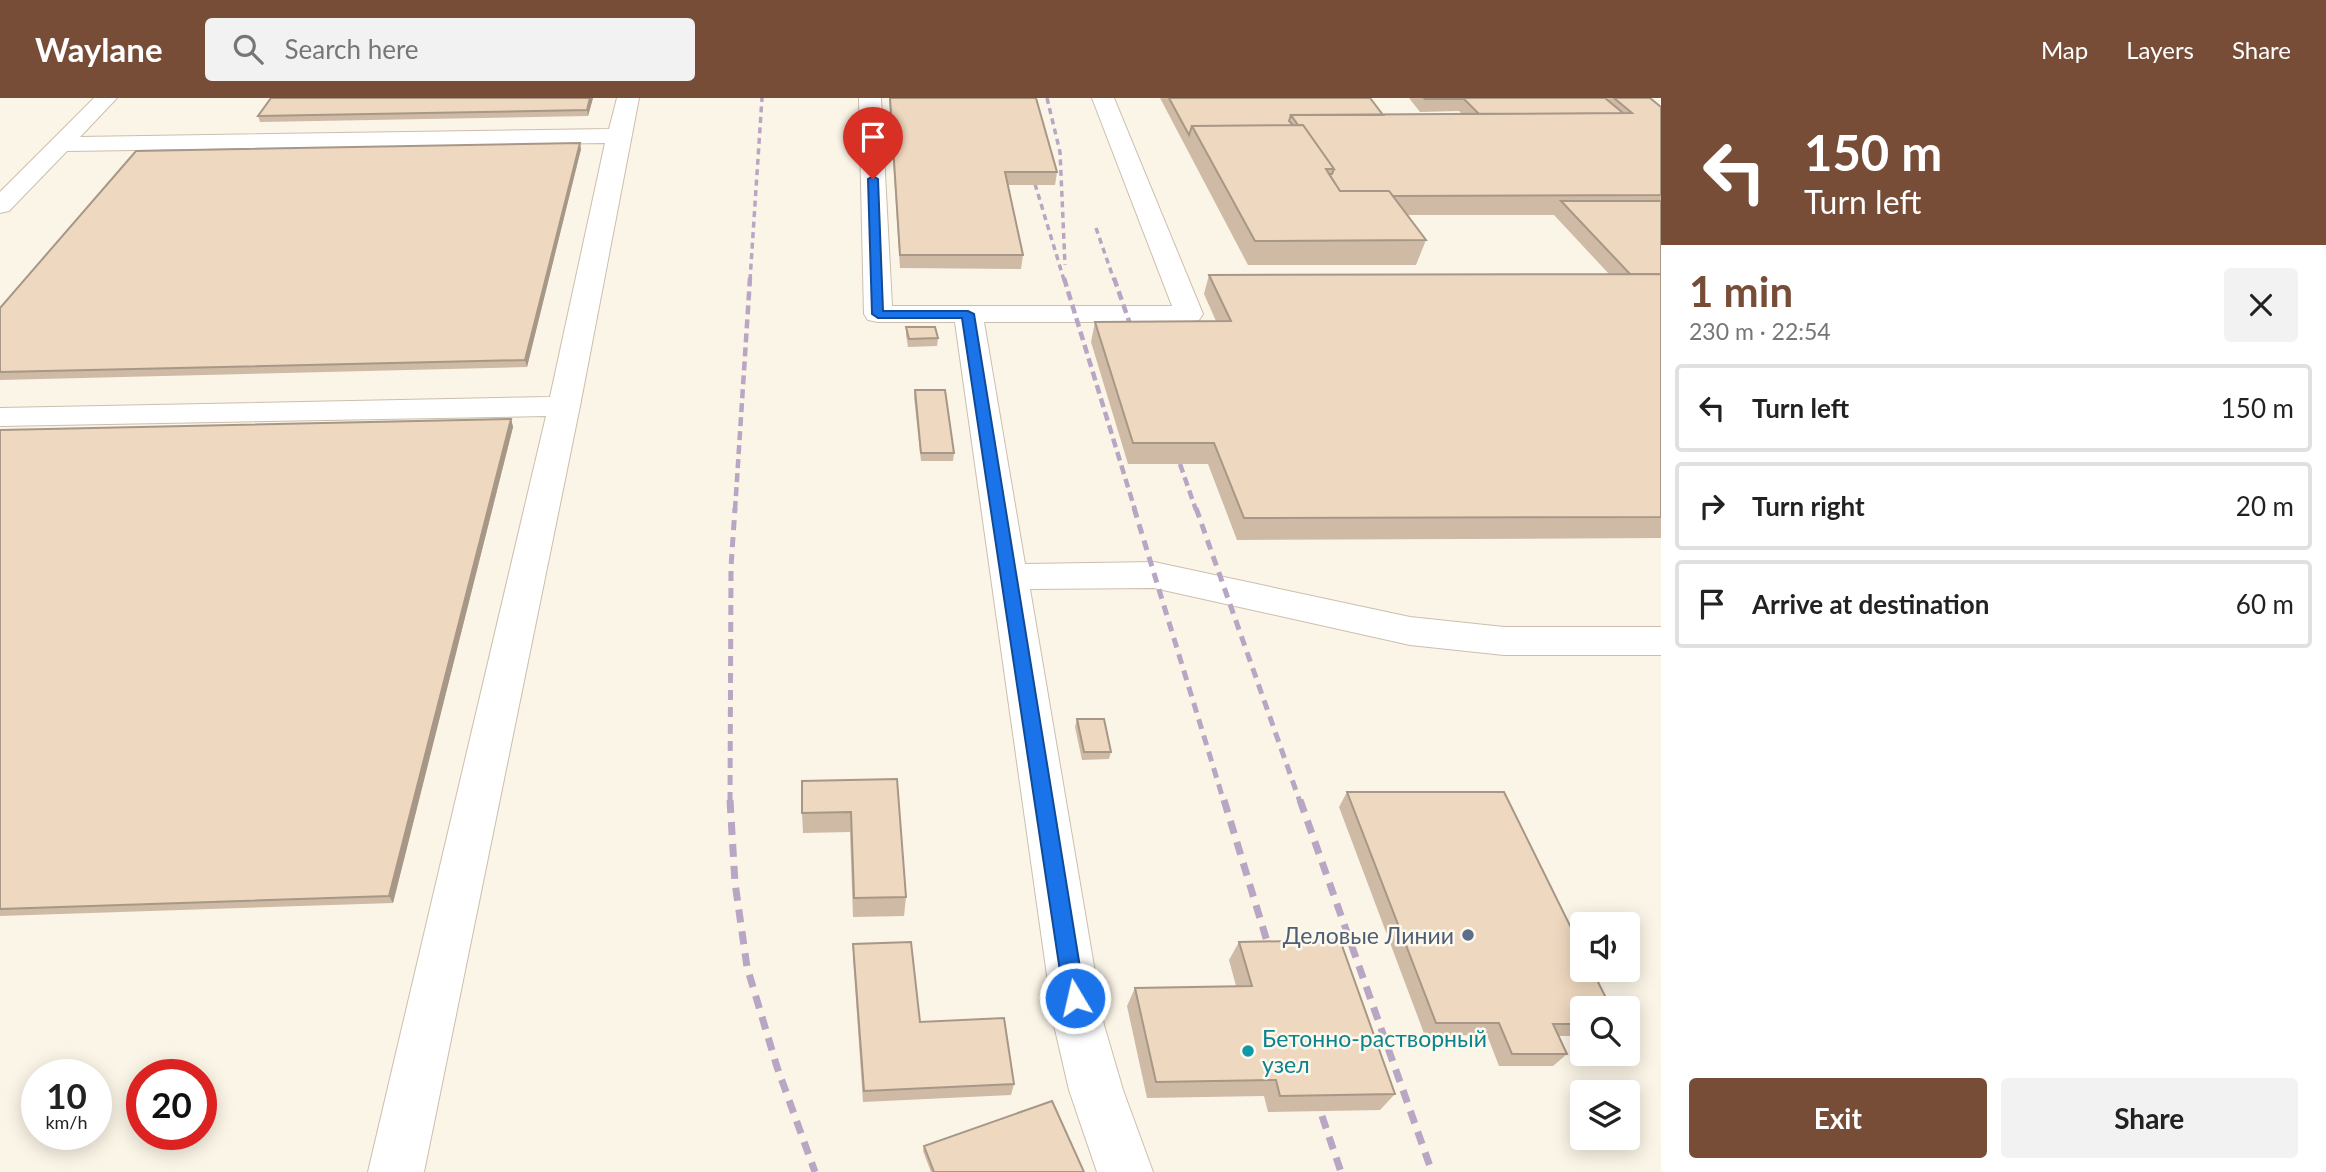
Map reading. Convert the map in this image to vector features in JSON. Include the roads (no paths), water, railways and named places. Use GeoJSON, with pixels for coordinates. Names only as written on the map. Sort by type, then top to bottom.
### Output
{"type":"FeatureCollection","features":[{"type":"Feature","properties":{"kind":"lane"},"geometry":{"type":"LineString","coordinates":[[0,206],[106,98]]}},
{"type":"Feature","properties":{"kind":"lane"},"geometry":{"type":"LineString","coordinates":[[396,1172],[564,406],[628,98]]}},
{"type":"Feature","properties":{"kind":"lane"},"geometry":{"type":"LineString","coordinates":[[870,98],[878,314],[1189,314],[1103,98]]}},
{"type":"Feature","properties":{"kind":"lane"},"geometry":{"type":"LineString","coordinates":[[62,144],[618,136]]}},
{"type":"Feature","properties":{"kind":"lane"},"geometry":{"type":"LineString","coordinates":[[968,314],[1079,1025],[1096,1090],[1125,1172]]}},
{"type":"Feature","properties":{"kind":"lane"},"geometry":{"type":"LineString","coordinates":[[0,417],[564,406]]}},
{"type":"Feature","properties":{"kind":"lane"},"geometry":{"type":"LineString","coordinates":[[1009,577],[1154,575],[1410,631],[1504,641],[1661,641]]}},
{"type":"Feature","properties":{"kind":"railway"},"geometry":{"type":"LineString","coordinates":[[750,280],[762,98]]}},
{"type":"Feature","properties":{"kind":"railway"},"geometry":{"type":"LineString","coordinates":[[1047,98],[1060,152],[1065,265]]}},
{"type":"Feature","properties":{"kind":"railway"},"geometry":{"type":"LineString","coordinates":[[1035,184],[1064,280]]}},
{"type":"Feature","properties":{"kind":"railway"},"geometry":{"type":"LineString","coordinates":[[1096,228],[1114,280]]}},
{"type":"Feature","properties":{"kind":"railway"},"geometry":{"type":"LineString","coordinates":[[735,510],[750,278]]}},
{"type":"Feature","properties":{"kind":"railway"},"geometry":{"type":"LineString","coordinates":[[1064,278],[1135,510]]}},
{"type":"Feature","properties":{"kind":"railway"},"geometry":{"type":"LineString","coordinates":[[1114,278],[1136,341]]}},
{"type":"Feature","properties":{"kind":"railway"},"geometry":{"type":"LineString","coordinates":[[1180,464],[1196,510]]}},
{"type":"Feature","properties":{"kind":"railway"},"geometry":{"type":"LineString","coordinates":[[730,800],[731,567],[735,508]]}},
{"type":"Feature","properties":{"kind":"railway"},"geometry":{"type":"LineString","coordinates":[[1134,508],[1224,802]]}},
{"type":"Feature","properties":{"kind":"railway"},"geometry":{"type":"LineString","coordinates":[[1196,508],[1300,802]]}},
{"type":"Feature","properties":{"kind":"railway"},"geometry":{"type":"LineString","coordinates":[[730,800],[735,883],[747,967],[777,1067],[815,1172]]}},
{"type":"Feature","properties":{"kind":"railway"},"geometry":{"type":"LineString","coordinates":[[1224,800],[1273,961]]}},
{"type":"Feature","properties":{"kind":"railway"},"geometry":{"type":"LineString","coordinates":[[1300,800],[1432,1172]]}},
{"type":"Feature","properties":{"kind":"railway"},"geometry":{"type":"LineString","coordinates":[[1322,1116],[1341,1172]]}},
{"type":"Feature","properties":{"kind":"place","name":"Деловые Линии"},"geometry":{"type":"Point","coordinates":[1468,935]}},
{"type":"Feature","properties":{"kind":"place","name":"Бетонно-растворный узел"},"geometry":{"type":"Point","coordinates":[1248,1051]}}]}
